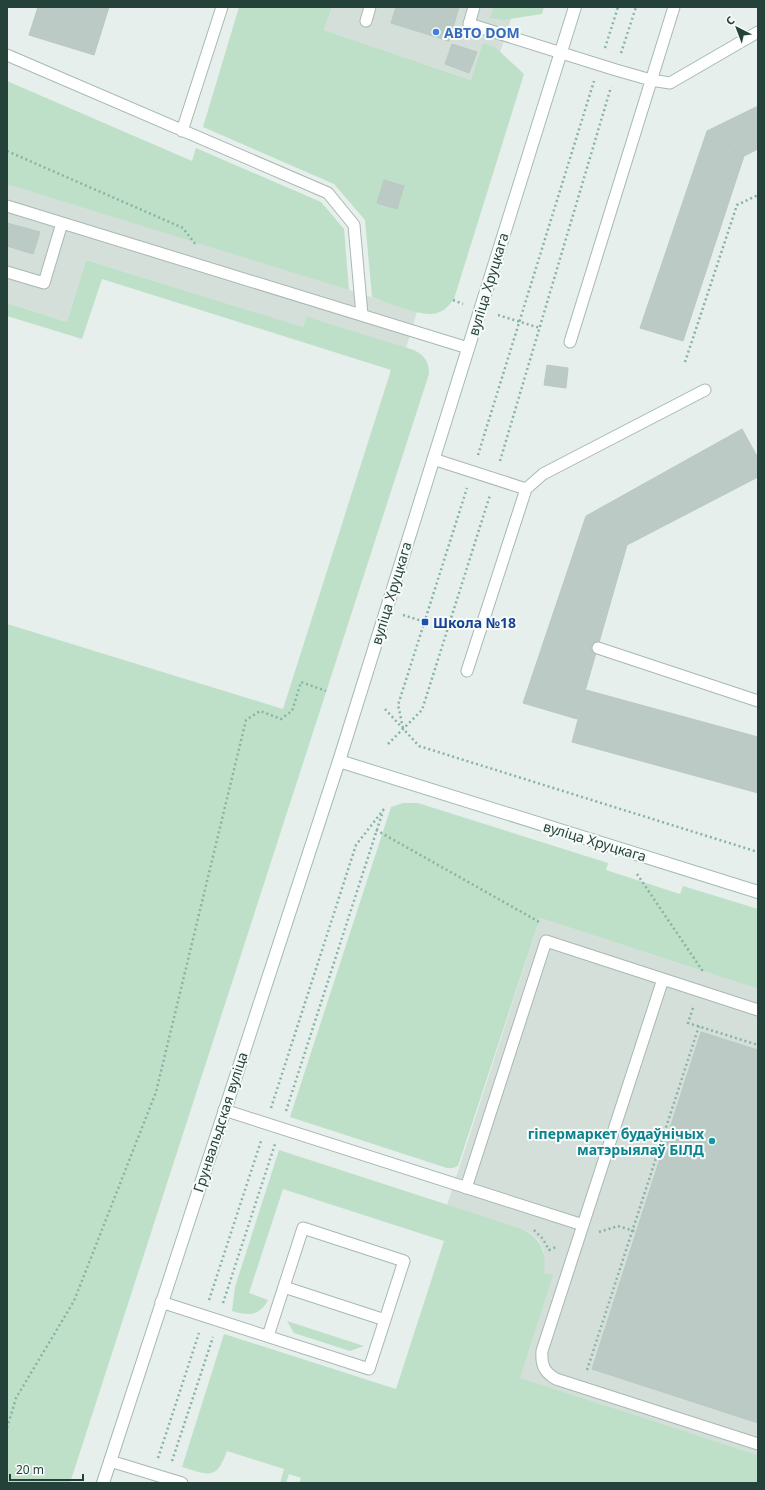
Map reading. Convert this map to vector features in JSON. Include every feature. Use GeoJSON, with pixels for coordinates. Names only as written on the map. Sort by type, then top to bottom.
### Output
{"type":"FeatureCollection","features":[{"type":"Feature","properties":{"kind":"main road","name":"вуліца Хруцкага"},"geometry":{"type":"LineString","coordinates":[[575,7],[339,761],[758,892]]}},
{"type":"Feature","properties":{"kind":"main road","name":"Грунвальдская вуліца"},"geometry":{"type":"LineString","coordinates":[[104,1483],[161,1302],[339,761]]}},
{"type":"Feature","properties":{"kind":"lane"},"geometry":{"type":"LineString","coordinates":[[182,131],[222,7]]}},
{"type":"Feature","properties":{"kind":"lane"},"geometry":{"type":"LineString","coordinates":[[366,21],[370,7]]}},
{"type":"Feature","properties":{"kind":"lane"},"geometry":{"type":"LineString","coordinates":[[474,7],[469,24],[616,70],[651,80],[670,83],[758,32]]}},
{"type":"Feature","properties":{"kind":"lane"},"geometry":{"type":"LineString","coordinates":[[570,342],[674,7]]}},
{"type":"Feature","properties":{"kind":"lane"},"geometry":{"type":"LineString","coordinates":[[7,55],[328,193],[354,224],[362,315]]}},
{"type":"Feature","properties":{"kind":"lane"},"geometry":{"type":"LineString","coordinates":[[7,206],[468,348]]}},
{"type":"Feature","properties":{"kind":"lane"},"geometry":{"type":"LineString","coordinates":[[7,272],[44,283],[62,223]]}},
{"type":"Feature","properties":{"kind":"lane"},"geometry":{"type":"LineString","coordinates":[[467,672],[526,489],[543,474],[705,390]]}},
{"type":"Feature","properties":{"kind":"lane"},"geometry":{"type":"LineString","coordinates":[[433,459],[526,489]]}},
{"type":"Feature","properties":{"kind":"lane"},"geometry":{"type":"LineString","coordinates":[[598,648],[758,701]]}},
{"type":"Feature","properties":{"kind":"lane"},"geometry":{"type":"LineString","coordinates":[[466,1188],[546,941],[758,1010]]}},
{"type":"Feature","properties":{"kind":"lane"},"geometry":{"type":"LineString","coordinates":[[663,979],[542,1351],[541,1360],[543,1368],[549,1375],[556,1379],[758,1444]]}},
{"type":"Feature","properties":{"kind":"lane"},"geometry":{"type":"LineString","coordinates":[[224,1110],[583,1225]]}},
{"type":"Feature","properties":{"kind":"lane"},"geometry":{"type":"LineString","coordinates":[[161,1302],[370,1369],[404,1261],[303,1228],[268,1336]]}},
{"type":"Feature","properties":{"kind":"lane"},"geometry":{"type":"LineString","coordinates":[[284,1287],[385,1320]]}},
{"type":"Feature","properties":{"kind":"lane"},"geometry":{"type":"LineString","coordinates":[[110,1461],[182,1483]]}},
{"type":"Feature","properties":{"kind":"path"},"geometry":{"type":"LineString","coordinates":[[403,728],[398,705],[618,7]]}},
{"type":"Feature","properties":{"kind":"path"},"geometry":{"type":"LineString","coordinates":[[388,744],[422,710],[495,479],[636,7]]}},
{"type":"Feature","properties":{"kind":"path"},"geometry":{"type":"LineString","coordinates":[[7,151],[183,228],[196,246]]}},
{"type":"Feature","properties":{"kind":"path"},"geometry":{"type":"LineString","coordinates":[[685,362],[737,205],[758,195]]}},
{"type":"Feature","properties":{"kind":"path"},"geometry":{"type":"LineString","coordinates":[[7,1428],[16,1398],[74,1301],[156,1092],[246,720],[260,711],[281,718],[292,711],[301,682],[326,691]]}},
{"type":"Feature","properties":{"kind":"path"},"geometry":{"type":"LineString","coordinates":[[385,709],[418,746],[758,852]]}},
{"type":"Feature","properties":{"kind":"path"},"geometry":{"type":"LineString","coordinates":[[376,830],[542,924]]}},
{"type":"Feature","properties":{"kind":"path"},"geometry":{"type":"LineString","coordinates":[[620,849],[704,973],[703,976]]}},
{"type":"Feature","properties":{"kind":"path"},"geometry":{"type":"LineString","coordinates":[[688,1023],[758,1045]]}},
{"type":"Feature","properties":{"kind":"path"},"geometry":{"type":"LineString","coordinates":[[586,1372],[698,1026]]}},
{"type":"Feature","properties":{"kind":"shaded area"},"geometry":{"type":"Polygon","coordinates":[[[332,7],[515,7],[489,86],[324,30],[332,7]]]}},
{"type":"Feature","properties":{"kind":"shaded area"},"geometry":{"type":"Polygon","coordinates":[[[7,178],[417,312],[403,358],[86,260],[67,322],[7,303],[7,178]]]}},
{"type":"Feature","properties":{"kind":"shaded area"},"geometry":{"type":"Polygon","coordinates":[[[540,918],[758,989],[758,1455],[511,1376],[544,1251],[539,1241],[532,1234],[522,1229],[447,1205],[540,918]]]}},
{"type":"Feature","properties":{"kind":"green space"},"geometry":{"type":"Polygon","coordinates":[[[239,7],[332,7],[324,30],[471,80],[483,43],[496,48],[524,74],[454,299],[447,308],[437,313],[423,313],[405,309],[372,297],[365,220],[334,184],[203,127],[239,7]]]}},
{"type":"Feature","properties":{"kind":"green space"},"geometry":{"type":"Polygon","coordinates":[[[494,7],[544,7],[542,14],[504,20],[490,18],[494,7]]]}},
{"type":"Feature","properties":{"kind":"green space"},"geometry":{"type":"Polygon","coordinates":[[[7,81],[192,161],[196,148],[321,202],[344,229],[349,290],[7,184],[7,81]]]}},
{"type":"Feature","properties":{"kind":"green space"},"geometry":{"type":"Polygon","coordinates":[[[86,260],[303,327],[307,317],[414,350],[426,360],[429,374],[70,1483],[7,1483],[7,624],[283,709],[391,370],[102,279],[82,339],[7,316],[7,303],[67,322],[86,260]]]}},
{"type":"Feature","properties":{"kind":"green space"},"geometry":{"type":"Polygon","coordinates":[[[403,803],[418,803],[608,863],[606,870],[680,894],[683,886],[758,909],[758,989],[540,918],[458,1166],[447,1168],[290,1117],[391,807],[403,803]]]}},
{"type":"Feature","properties":{"kind":"green space"},"geometry":{"type":"Polygon","coordinates":[[[279,1150],[522,1229],[529,1233],[541,1246],[545,1265],[544,1273],[553,1275],[520,1378],[758,1455],[758,1483],[299,1483],[301,1478],[289,1474],[286,1483],[280,1483],[284,1469],[227,1451],[219,1467],[210,1473],[199,1472],[182,1467],[224,1334],[396,1389],[444,1241],[283,1189],[249,1293],[268,1300],[257,1312],[243,1314],[232,1311],[235,1287],[279,1150]]]}},
{"type":"Feature","properties":{"kind":"green space"},"geometry":{"type":"Polygon","coordinates":[[[287,1321],[364,1346],[350,1351],[294,1333],[287,1321]]]}},
{"type":"Feature","properties":{"kind":"building"},"geometry":{"type":"Polygon","coordinates":[[[38,7],[109,7],[94,55],[29,35],[38,7]]]}},
{"type":"Feature","properties":{"kind":"building","name":"АВТО DOM"},"geometry":{"type":"Polygon","coordinates":[[[396,7],[459,7],[449,41],[391,23],[396,7]]]}},
{"type":"Feature","properties":{"kind":"building"},"geometry":{"type":"Polygon","coordinates":[[[452,44],[477,52],[469,73],[445,64],[452,44]]]}},
{"type":"Feature","properties":{"kind":"building"},"geometry":{"type":"Polygon","coordinates":[[[758,106],[758,149],[744,156],[707,131],[758,106]]]}},
{"type":"Feature","properties":{"kind":"building"},"geometry":{"type":"Polygon","coordinates":[[[707,131],[744,156],[683,341],[640,328],[707,131]]]}},
{"type":"Feature","properties":{"kind":"building"},"geometry":{"type":"Polygon","coordinates":[[[384,180],[404,186],[397,209],[377,203],[384,180]]]}},
{"type":"Feature","properties":{"kind":"building"},"geometry":{"type":"Polygon","coordinates":[[[7,223],[40,232],[33,254],[7,246],[7,223]]]}},
{"type":"Feature","properties":{"kind":"building"},"geometry":{"type":"Polygon","coordinates":[[[547,365],[568,368],[566,388],[544,385],[547,365]]]}},
{"type":"Feature","properties":{"kind":"building"},"geometry":{"type":"Polygon","coordinates":[[[742,429],[758,458],[758,477],[627,545],[577,719],[523,703],[586,516],[742,429]]]}},
{"type":"Feature","properties":{"kind":"building"},"geometry":{"type":"Polygon","coordinates":[[[586,690],[758,737],[758,793],[572,742],[586,690]]]}},
{"type":"Feature","properties":{"kind":"building","name":"гіпермаркет будаўнічых матэрыялаў БІЛД"},"geometry":{"type":"Polygon","coordinates":[[[701,1032],[758,1050],[758,1423],[592,1369],[701,1032]]]}},
{"type":"Feature","properties":{"kind":"place","name":"АВТО DOM"},"geometry":{"type":"Point","coordinates":[436,32]}},
{"type":"Feature","properties":{"kind":"place","name":"Школа №18"},"geometry":{"type":"Point","coordinates":[425,622]}},
{"type":"Feature","properties":{"kind":"place","name":"гіпермаркет будаўнічых матэрыялаў БІЛД"},"geometry":{"type":"Point","coordinates":[712,1141]}}]}
